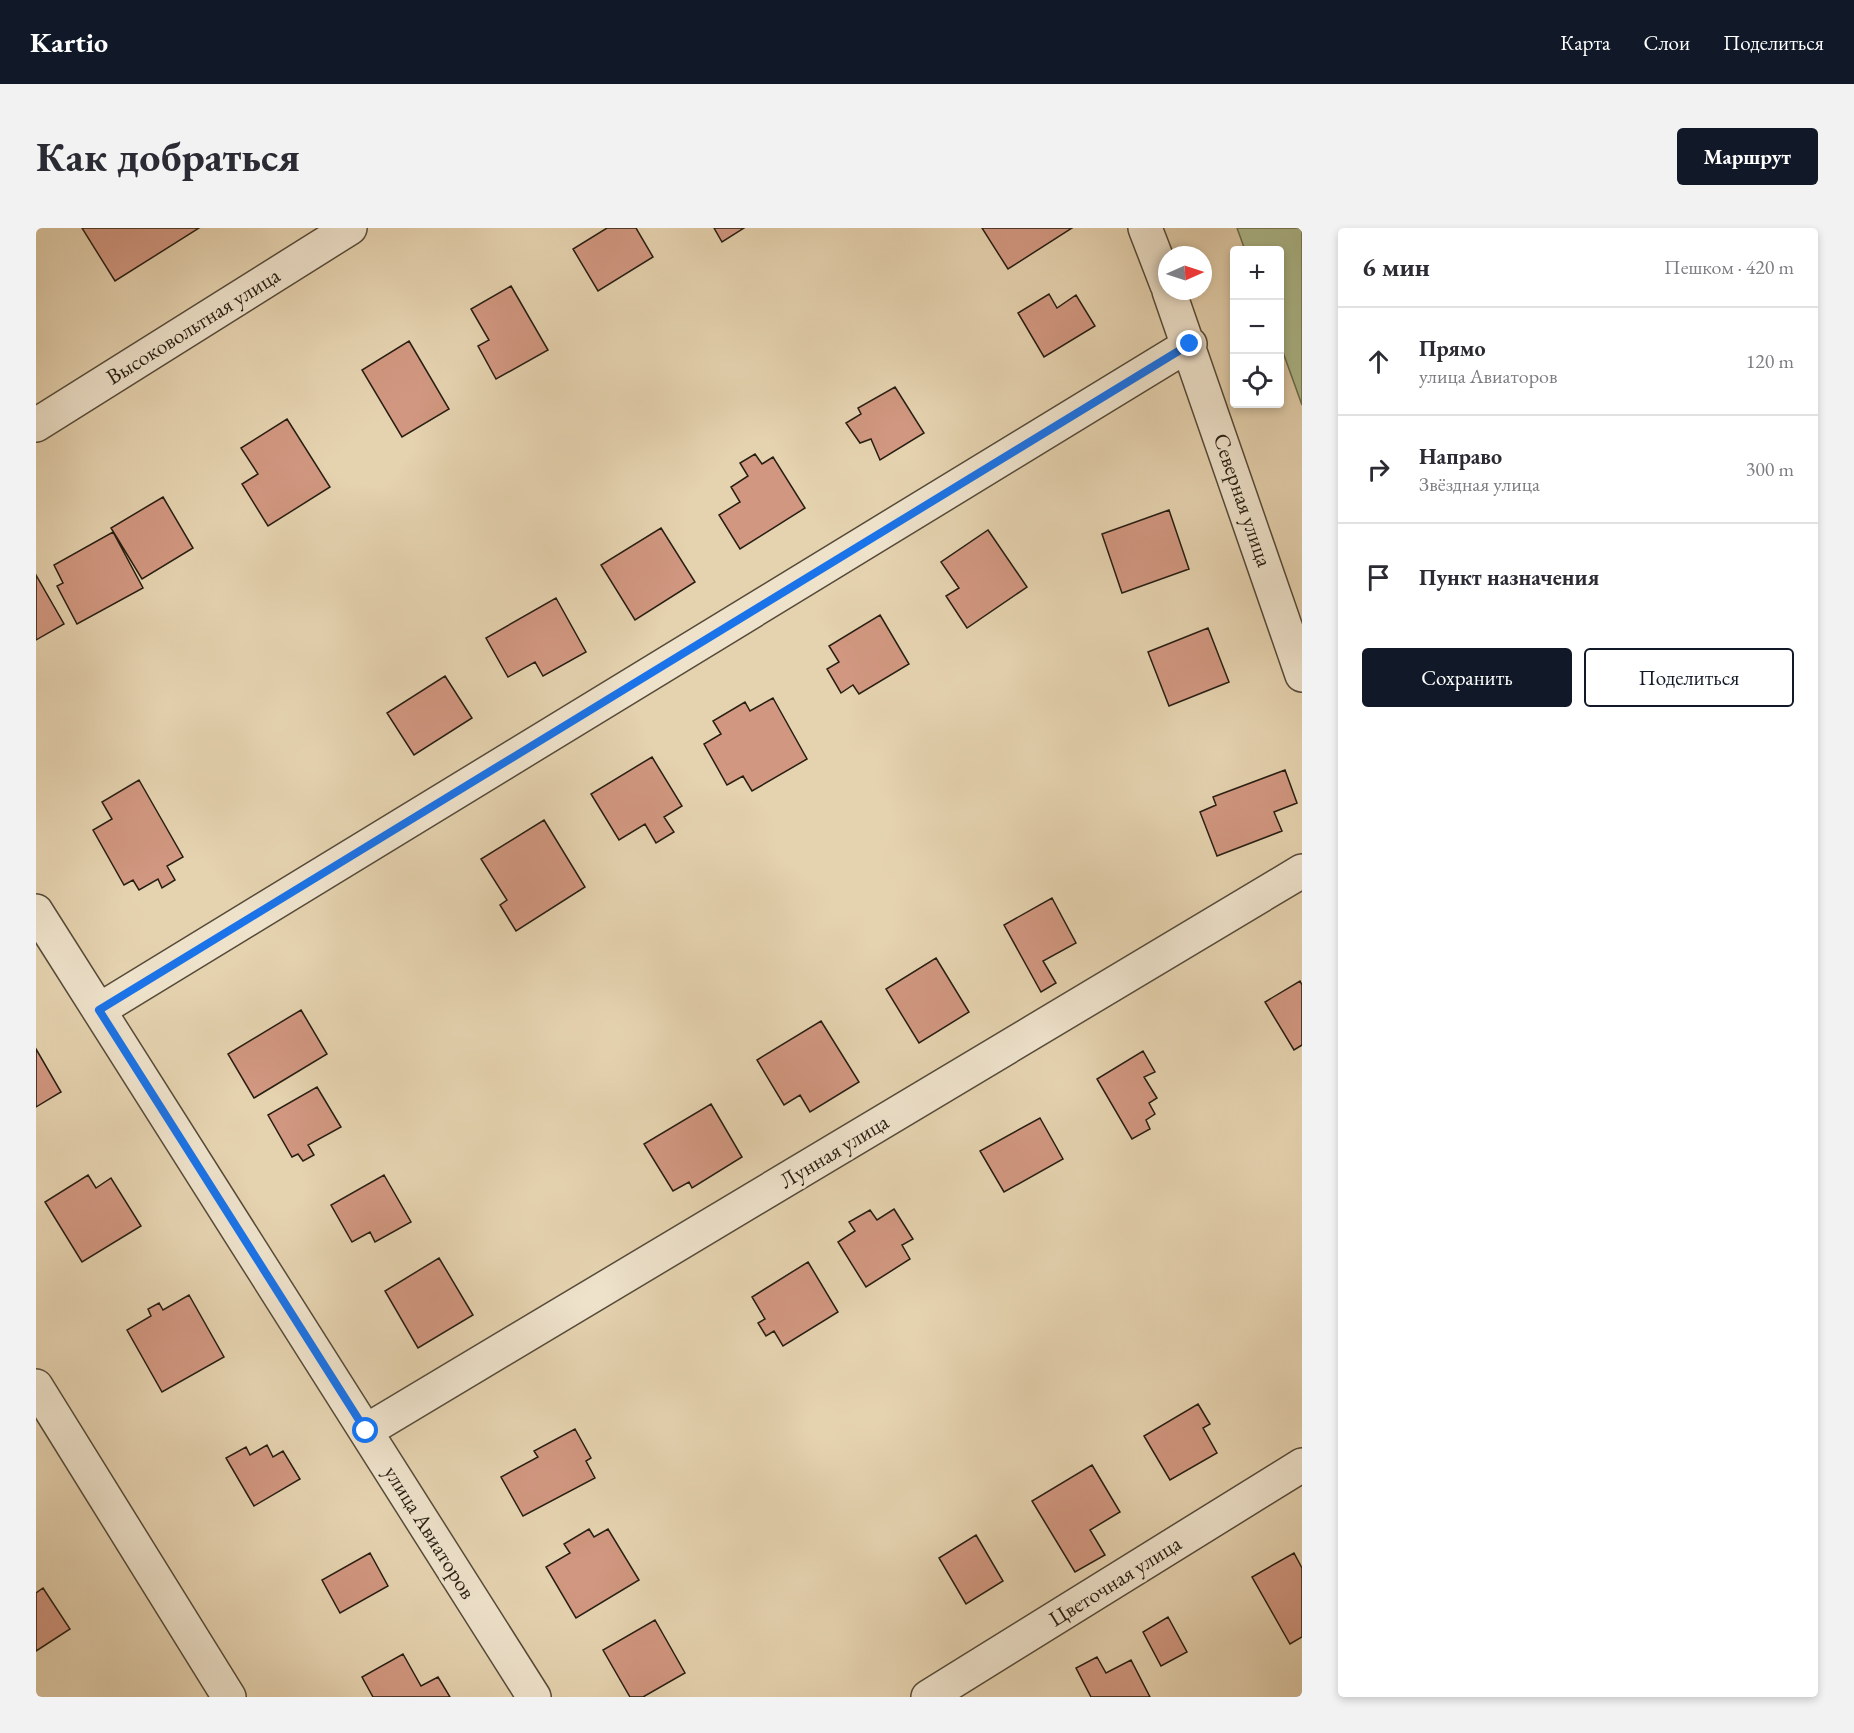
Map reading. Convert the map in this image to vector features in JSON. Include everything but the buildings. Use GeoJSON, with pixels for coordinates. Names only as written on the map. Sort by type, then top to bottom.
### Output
{"type":"FeatureCollection","features":[{"type":"Feature","properties":{"kind":"street","name":"Высоковольтная улица"},"geometry":{"type":"LineString","coordinates":[[36,425],[350,228]]}},
{"type":"Feature","properties":{"kind":"street"},"geometry":{"type":"LineString","coordinates":[[1145,228],[1158,262]]}},
{"type":"Feature","properties":{"kind":"street","name":"Северная улица"},"geometry":{"type":"LineString","coordinates":[[1173,300],[1302,675]]}},
{"type":"Feature","properties":{"kind":"street"},"geometry":{"type":"LineString","coordinates":[[99,1010],[1190,344]]}},
{"type":"Feature","properties":{"kind":"street","name":"Лунная улица"},"geometry":{"type":"LineString","coordinates":[[366,1431],[1302,871]]}},
{"type":"Feature","properties":{"kind":"street","name":"улица Авиаторов"},"geometry":{"type":"LineString","coordinates":[[36,910],[534,1697]]}},
{"type":"Feature","properties":{"kind":"street"},"geometry":{"type":"LineString","coordinates":[[36,1386],[229,1697]]}},
{"type":"Feature","properties":{"kind":"street","name":"Цветочная улица"},"geometry":{"type":"LineString","coordinates":[[928,1697],[1302,1465]]}},
{"type":"Feature","properties":{"kind":"green space"},"geometry":{"type":"Polygon","coordinates":[[[1237,228],[1302,228],[1302,405],[1284,355],[1284,246],[1244,246],[1237,228]]]}},
{"type":"Feature","properties":{"kind":"route"},"geometry":{"type":"LineString","coordinates":[[366,1431],[99,1010],[1190,344]]}}]}
